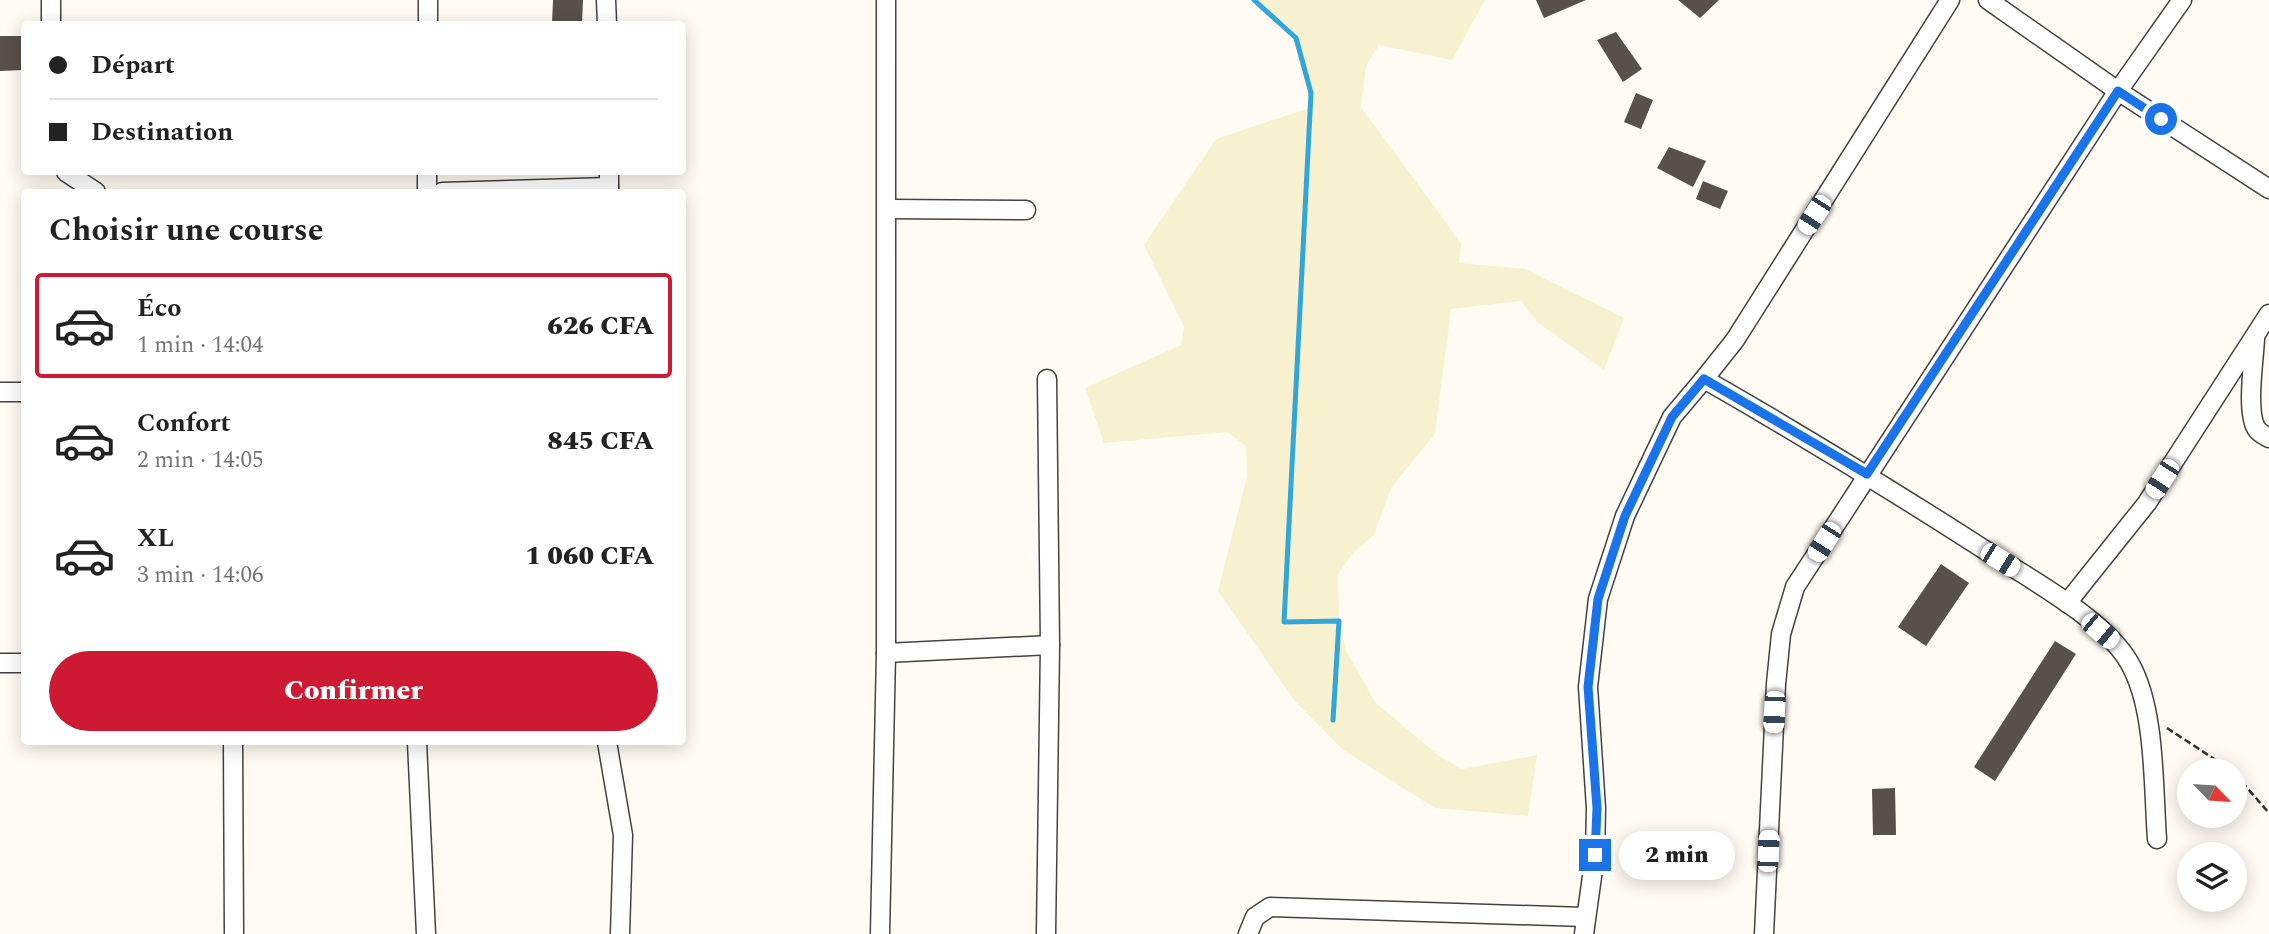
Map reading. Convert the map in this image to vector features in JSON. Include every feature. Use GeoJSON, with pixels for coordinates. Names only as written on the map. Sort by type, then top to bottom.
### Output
{"type":"FeatureCollection","features":[{"type":"Feature","properties":{"kind":"street"},"geometry":{"type":"LineString","coordinates":[[51,0],[51,21]]}},
{"type":"Feature","properties":{"kind":"street"},"geometry":{"type":"LineString","coordinates":[[428,0],[428,21]]}},
{"type":"Feature","properties":{"kind":"street"},"geometry":{"type":"LineString","coordinates":[[606,0],[607,21]]}},
{"type":"Feature","properties":{"kind":"street"},"geometry":{"type":"LineString","coordinates":[[880,934],[886,653],[886,0]]}},
{"type":"Feature","properties":{"kind":"street"},"geometry":{"type":"LineString","coordinates":[[1248,934],[1255,916],[1270,907],[1584,926],[1595,855],[1597,808],[1588,687],[1598,599],[1625,516],[1672,417],[1735,340],[1950,0]]}},
{"type":"Feature","properties":{"kind":"street"},"geometry":{"type":"LineString","coordinates":[[1988,0],[2118,91],[2269,189]]}},
{"type":"Feature","properties":{"kind":"street"},"geometry":{"type":"LineString","coordinates":[[1764,934],[1776,684],[1781,634],[1795,587],[2118,91],[2182,0]]}},
{"type":"Feature","properties":{"kind":"street"},"geometry":{"type":"LineString","coordinates":[[70,175],[92,189]]}},
{"type":"Feature","properties":{"kind":"street"},"geometry":{"type":"LineString","coordinates":[[505,189],[609,184]]}},
{"type":"Feature","properties":{"kind":"street"},"geometry":{"type":"LineString","coordinates":[[888,209],[1026,210]]}},
{"type":"Feature","properties":{"kind":"street"},"geometry":{"type":"LineString","coordinates":[[2067,603],[2147,502],[2255,339],[2269,313]]}},
{"type":"Feature","properties":{"kind":"street"},"geometry":{"type":"LineString","coordinates":[[2255,339],[2252,395],[2254,424],[2259,432],[2269,438]]}},
{"type":"Feature","properties":{"kind":"street"},"geometry":{"type":"LineString","coordinates":[[1046,934],[1050,645],[1048,379]]}},
{"type":"Feature","properties":{"kind":"street"},"geometry":{"type":"LineString","coordinates":[[1704,379],[1867,474],[2067,603],[2117,645],[2130,663],[2147,714],[2157,839]]}},
{"type":"Feature","properties":{"kind":"street"},"geometry":{"type":"LineString","coordinates":[[0,392],[21,392]]}},
{"type":"Feature","properties":{"kind":"street"},"geometry":{"type":"LineString","coordinates":[[886,653],[1050,645]]}},
{"type":"Feature","properties":{"kind":"street"},"geometry":{"type":"LineString","coordinates":[[0,663],[21,663]]}},
{"type":"Feature","properties":{"kind":"street"},"geometry":{"type":"LineString","coordinates":[[233,745],[234,934]]}},
{"type":"Feature","properties":{"kind":"street"},"geometry":{"type":"LineString","coordinates":[[417,745],[426,934]]}},
{"type":"Feature","properties":{"kind":"street"},"geometry":{"type":"LineString","coordinates":[[608,745],[623,835],[620,934]]}},
{"type":"Feature","properties":{"kind":"path"},"geometry":{"type":"LineString","coordinates":[[2147,714],[2213,758]]}},
{"type":"Feature","properties":{"kind":"path"},"geometry":{"type":"LineString","coordinates":[[2247,788],[2269,813]]}},
{"type":"Feature","properties":{"kind":"shaded area"},"geometry":{"type":"Polygon","coordinates":[[[1254,0],[1485,0],[1452,60],[1379,45],[1366,66],[1361,107],[1461,243],[1459,263],[1525,269],[1624,318],[1604,370],[1537,322],[1521,301],[1451,309],[1435,434],[1391,488],[1374,535],[1353,553],[1338,574],[1339,621],[1346,651],[1375,702],[1439,756],[1462,769],[1537,755],[1528,816],[1435,808],[1343,750],[1294,700],[1218,591],[1247,477],[1246,446],[1227,432],[1104,443],[1085,388],[1181,345],[1184,327],[1144,245],[1216,139],[1312,107],[1304,58],[1296,38],[1254,0]]]}},
{"type":"Feature","properties":{"kind":"building"},"geometry":{"type":"Polygon","coordinates":[[[553,0],[583,0],[582,21],[552,21],[553,0]]]}},
{"type":"Feature","properties":{"kind":"building"},"geometry":{"type":"Polygon","coordinates":[[[1536,0],[1586,0],[1544,18],[1536,0]]]}},
{"type":"Feature","properties":{"kind":"building"},"geometry":{"type":"Polygon","coordinates":[[[1678,0],[1719,0],[1700,18],[1678,0]]]}},
{"type":"Feature","properties":{"kind":"building"},"geometry":{"type":"Polygon","coordinates":[[[1616,32],[1642,69],[1623,82],[1597,40],[1616,32]]]}},
{"type":"Feature","properties":{"kind":"building"},"geometry":{"type":"Polygon","coordinates":[[[0,36],[21,36],[21,70],[0,71],[0,36]]]}},
{"type":"Feature","properties":{"kind":"building"},"geometry":{"type":"Polygon","coordinates":[[[1636,93],[1653,100],[1641,129],[1624,122],[1636,93]]]}},
{"type":"Feature","properties":{"kind":"building"},"geometry":{"type":"Polygon","coordinates":[[[1669,147],[1706,161],[1693,187],[1657,168],[1669,147]]]}},
{"type":"Feature","properties":{"kind":"building"},"geometry":{"type":"Polygon","coordinates":[[[1703,181],[1728,191],[1720,209],[1696,199],[1703,181]]]}},
{"type":"Feature","properties":{"kind":"building"},"geometry":{"type":"Polygon","coordinates":[[[1941,564],[1969,583],[1926,646],[1898,627],[1941,564]]]}},
{"type":"Feature","properties":{"kind":"building"},"geometry":{"type":"Polygon","coordinates":[[[2055,641],[2076,654],[1995,781],[1974,767],[2055,641]]]}},
{"type":"Feature","properties":{"kind":"building"},"geometry":{"type":"Polygon","coordinates":[[[1895,788],[1896,835],[1873,835],[1872,789],[1895,788]]]}},
{"type":"Feature","properties":{"kind":"waterway"},"geometry":{"type":"LineString","coordinates":[[1254,0],[1296,38],[1311,93],[1284,622],[1339,621],[1333,720]]}},
{"type":"Feature","properties":{"kind":"route"},"geometry":{"type":"LineString","coordinates":[[1595,855],[1597,808],[1588,687],[1598,599],[1625,516],[1672,417],[1688,396],[1704,379],[1867,474],[2118,91],[2161,119]]}}]}
